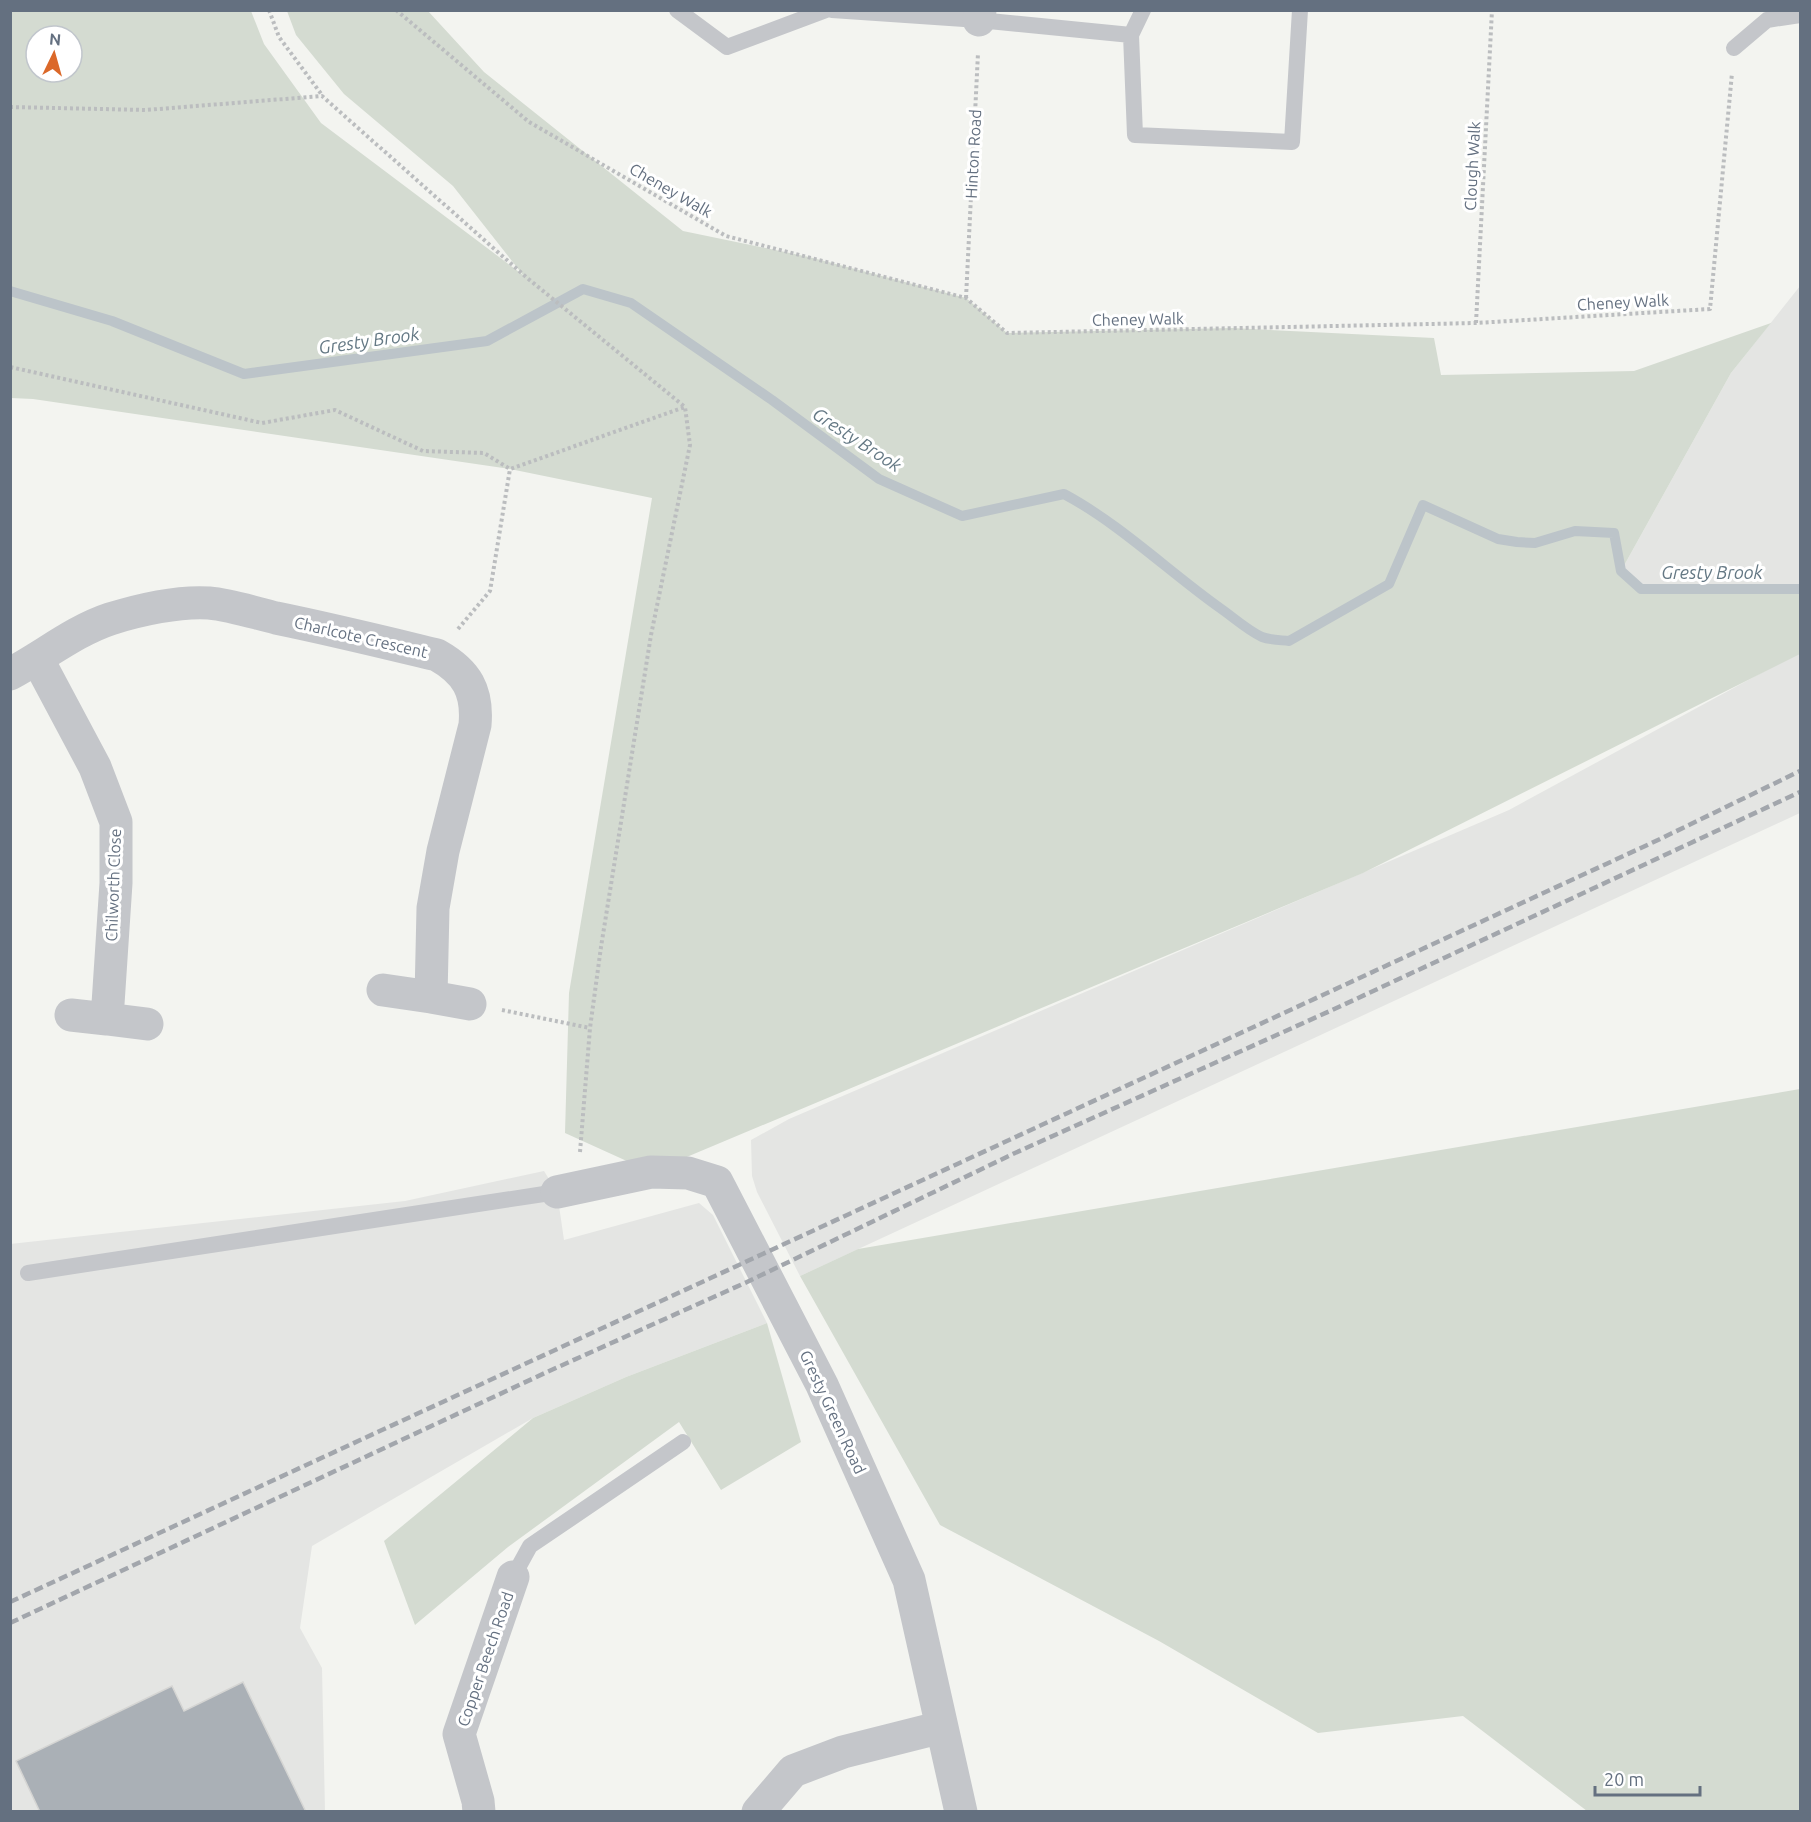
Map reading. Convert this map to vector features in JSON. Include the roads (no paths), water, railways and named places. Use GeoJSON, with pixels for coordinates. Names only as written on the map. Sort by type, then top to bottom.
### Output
{"type":"FeatureCollection","features":[{"type":"Feature","properties":{"kind":"street","name":"Charlcote Crescent"},"geometry":{"type":"LineString","coordinates":[[24,667],[80,631],[109,620],[139,611],[174,605],[209,603],[436,655],[455,667],[469,683],[474,697],[475,725],[443,851],[433,908],[430,998]]}},
{"type":"Feature","properties":{"kind":"street","name":"Chilworth Close"},"geometry":{"type":"LineString","coordinates":[[24,667],[94,767],[116,822],[116,883],[107,1019]]}},
{"type":"Feature","properties":{"kind":"street"},"geometry":{"type":"LineString","coordinates":[[383,990],[470,1004]]}},
{"type":"Feature","properties":{"kind":"street"},"geometry":{"type":"LineString","coordinates":[[71,1015],[147,1024]]}},
{"type":"Feature","properties":{"kind":"street","name":"Gresty Green Road"},"geometry":{"type":"LineString","coordinates":[[567,1191],[651,1172],[688,1173],[717,1182],[822,1385],[909,1580],[961,1812]]}},
{"type":"Feature","properties":{"kind":"street","name":"Copper Beech Road"},"geometry":{"type":"LineString","coordinates":[[479,1812],[459,1734],[513,1577]]}},
{"type":"Feature","properties":{"kind":"street"},"geometry":{"type":"LineString","coordinates":[[758,1812],[794,1771],[843,1752],[942,1727]]}},
{"type":"Feature","properties":{"kind":"lane"},"geometry":{"type":"LineString","coordinates":[[677,10],[727,47],[826,10]]}},
{"type":"Feature","properties":{"kind":"lane"},"geometry":{"type":"LineString","coordinates":[[832,10],[979,16],[1131,35]]}},
{"type":"Feature","properties":{"kind":"lane"},"geometry":{"type":"LineString","coordinates":[[1143,10],[1131,35],[1135,135],[1292,142],[1300,10]]}},
{"type":"Feature","properties":{"kind":"lane"},"geometry":{"type":"LineString","coordinates":[[1734,48],[1767,20],[1800,15]]}},
{"type":"Feature","properties":{"kind":"lane"},"geometry":{"type":"LineString","coordinates":[[28,1273],[567,1191]]}},
{"type":"Feature","properties":{"kind":"lane"},"geometry":{"type":"LineString","coordinates":[[513,1577],[530,1546],[683,1442]]}},
{"type":"Feature","properties":{"kind":"waterway","name":"Gresty Brook"},"geometry":{"type":"LineString","coordinates":[[10,291],[112,321],[244,374],[487,341],[583,289],[631,303],[772,400],[879,479],[962,516],[1064,494],[1105,519],[1246,627],[1262,637],[1272,639],[1289,641],[1389,584],[1423,505],[1498,539],[1517,542],[1535,543],[1575,531],[1614,533],[1621,571],[1641,589],[1800,589]]}},
{"type":"Feature","properties":{"kind":"railway"},"geometry":{"type":"LineString","coordinates":[[10,1602],[1658,840],[1800,771]]}},
{"type":"Feature","properties":{"kind":"railway"},"geometry":{"type":"LineString","coordinates":[[10,1623],[547,1372],[747,1282],[1015,1153],[1341,1006],[1800,792]]}}]}
